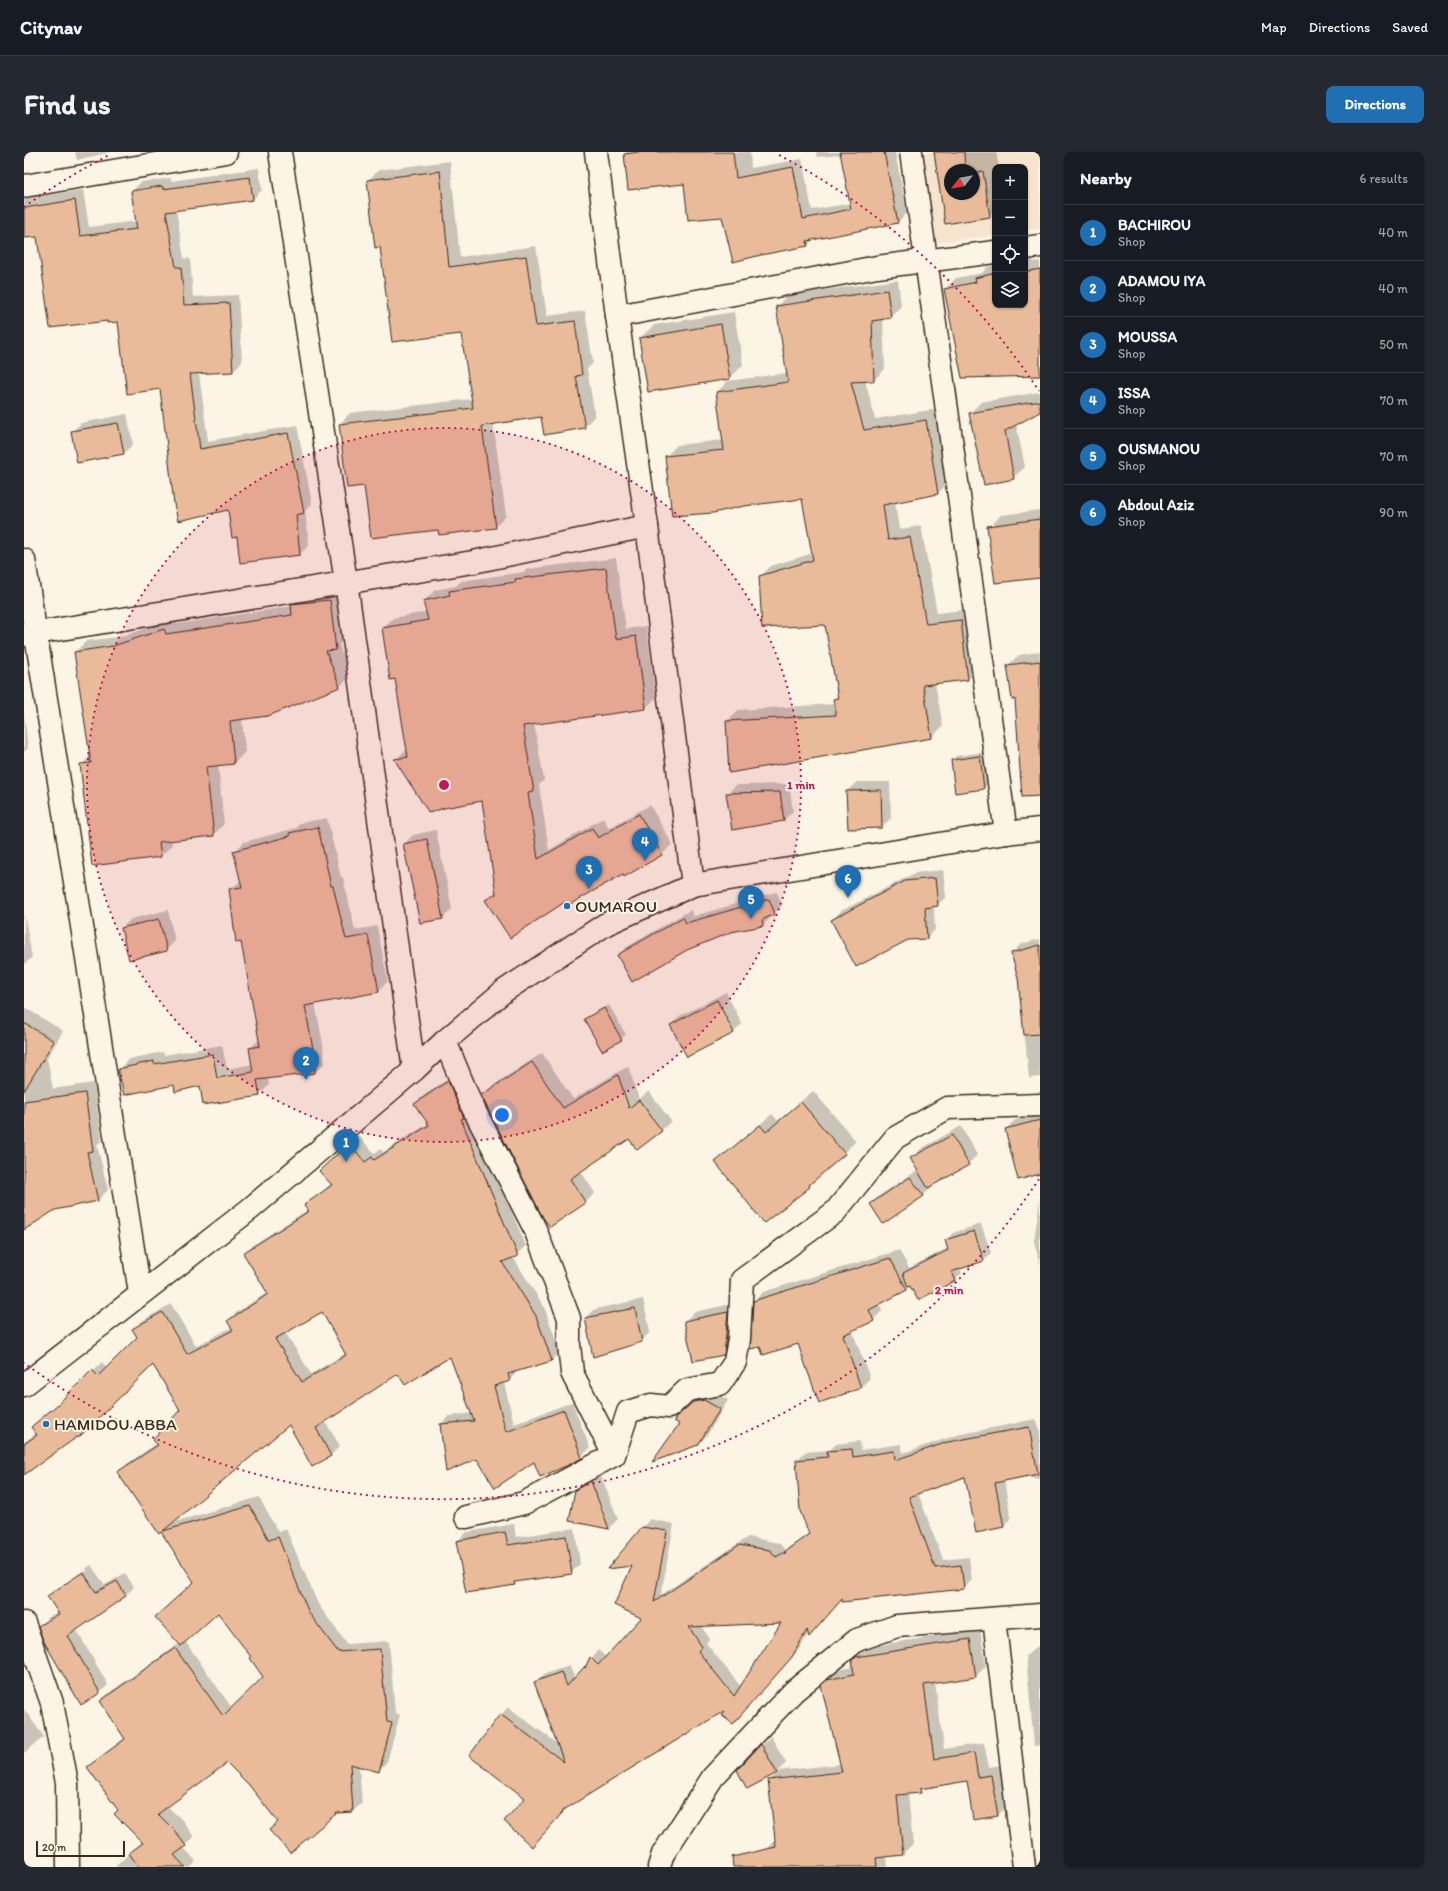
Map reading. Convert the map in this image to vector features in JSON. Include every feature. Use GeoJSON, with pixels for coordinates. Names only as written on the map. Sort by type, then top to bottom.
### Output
{"type":"FeatureCollection","features":[{"type":"Feature","properties":{"kind":"street"},"geometry":{"type":"LineString","coordinates":[[25,182],[226,152]]}},
{"type":"Feature","properties":{"kind":"street"},"geometry":{"type":"LineString","coordinates":[[280,152],[346,582],[414,1070]]}},
{"type":"Feature","properties":{"kind":"street"},"geometry":{"type":"LineString","coordinates":[[596,152],[694,885]]}},
{"type":"Feature","properties":{"kind":"street"},"geometry":{"type":"LineString","coordinates":[[911,152],[1006,833]]}},
{"type":"Feature","properties":{"kind":"street"},"geometry":{"type":"LineString","coordinates":[[1028,248],[1040,246]]}},
{"type":"Feature","properties":{"kind":"street"},"geometry":{"type":"LineString","coordinates":[[617,316],[878,267],[992,252]]}},
{"type":"Feature","properties":{"kind":"street"},"geometry":{"type":"LineString","coordinates":[[29,634],[473,562],[647,526]]}},
{"type":"Feature","properties":{"kind":"street"},"geometry":{"type":"LineString","coordinates":[[24,560],[29,634],[140,1293]]}},
{"type":"Feature","properties":{"kind":"street"},"geometry":{"type":"LineString","coordinates":[[24,1385],[140,1293],[250,1210],[504,991],[606,924],[694,885],[1006,833],[1040,829]]}},
{"type":"Feature","properties":{"kind":"street"},"geometry":{"type":"LineString","coordinates":[[445,1041],[471,1104],[535,1229],[569,1318],[569,1345],[572,1372],[614,1455]]}},
{"type":"Feature","properties":{"kind":"street"},"geometry":{"type":"LineString","coordinates":[[466,1517],[524,1503],[614,1455],[628,1412],[651,1405],[669,1407],[687,1390],[720,1384],[735,1362],[742,1280],[835,1212],[895,1138],[947,1108],[1040,1105]]}},
{"type":"Feature","properties":{"kind":"street"},"geometry":{"type":"LineString","coordinates":[[659,1867],[663,1854],[713,1777],[794,1691],[857,1640],[898,1626],[1040,1615]]}},
{"type":"Feature","properties":{"kind":"street"},"geometry":{"type":"LineString","coordinates":[[994,1619],[1024,1867]]}},
{"type":"Feature","properties":{"kind":"street"},"geometry":{"type":"LineString","coordinates":[[24,1623],[52,1703],[66,1776],[68,1867]]}},
{"type":"Feature","properties":{"kind":"shaded area"},"geometry":{"type":"Polygon","coordinates":[[[921,152],[1040,152],[1040,229],[1028,231],[1028,164],[992,164],[992,235],[935,243],[921,152]]]}},
{"type":"Feature","properties":{"kind":"building"},"geometry":{"type":"Polygon","coordinates":[[[639,152],[733,152],[736,178],[793,167],[803,219],[851,209],[840,152],[884,152],[898,223],[807,241],[808,246],[733,262],[722,217],[688,220],[684,184],[628,190],[624,154],[639,152]]]}},
{"type":"Feature","properties":{"kind":"building"},"geometry":{"type":"Polygon","coordinates":[[[934,152],[964,152],[965,164],[944,164],[944,200],[980,200],[980,172],[983,171],[990,217],[945,224],[934,152]]]}},
{"type":"Feature","properties":{"kind":"building"},"geometry":{"type":"Polygon","coordinates":[[[440,171],[449,267],[526,256],[536,326],[575,321],[582,375],[576,376],[585,428],[544,435],[541,417],[482,426],[496,528],[439,535],[438,530],[371,538],[364,486],[347,488],[339,424],[473,408],[461,334],[392,342],[380,247],[375,248],[367,180],[440,171]]]}},
{"type":"Feature","properties":{"kind":"building"},"geometry":{"type":"Polygon","coordinates":[[[250,177],[253,200],[166,212],[176,267],[181,267],[184,305],[229,303],[233,372],[190,374],[200,449],[288,433],[304,513],[296,515],[300,555],[240,563],[237,537],[232,538],[228,510],[178,521],[174,504],[160,389],[127,394],[118,322],[107,323],[107,321],[50,328],[37,237],[24,238],[24,208],[75,200],[80,236],[137,229],[131,191],[162,186],[163,189],[250,177]]]}},
{"type":"Feature","properties":{"kind":"building"},"geometry":{"type":"Polygon","coordinates":[[[1040,269],[1040,376],[962,378],[944,289],[976,282],[975,278],[992,274],[992,308],[1028,308],[1028,271],[1040,269]]]}},
{"type":"Feature","properties":{"kind":"building"},"geometry":{"type":"Polygon","coordinates":[[[887,290],[891,318],[872,321],[874,381],[851,382],[864,430],[926,420],[938,494],[883,505],[888,540],[910,537],[926,624],[961,620],[968,680],[923,685],[932,738],[729,773],[726,721],[836,715],[833,699],[838,698],[825,625],[762,628],[759,576],[813,560],[802,499],[744,506],[713,513],[672,516],[665,456],[724,450],[716,392],[788,382],[776,306],[887,290]]]}},
{"type":"Feature","properties":{"kind":"building"},"geometry":{"type":"Polygon","coordinates":[[[721,324],[730,379],[648,392],[639,338],[721,324]]]}},
{"type":"Feature","properties":{"kind":"building"},"geometry":{"type":"Polygon","coordinates":[[[1040,401],[1040,412],[1005,431],[1014,479],[984,485],[969,413],[1040,401]]]}},
{"type":"Feature","properties":{"kind":"building"},"geometry":{"type":"Polygon","coordinates":[[[118,423],[124,454],[77,463],[71,431],[118,423]]]}},
{"type":"Feature","properties":{"kind":"building"},"geometry":{"type":"Polygon","coordinates":[[[1040,519],[1040,578],[995,583],[987,526],[1040,519]]]}},
{"type":"Feature","properties":{"kind":"building"},"geometry":{"type":"Polygon","coordinates":[[[606,568],[616,639],[636,636],[646,709],[523,726],[534,792],[528,793],[538,859],[592,828],[598,838],[639,814],[662,855],[624,877],[623,874],[567,906],[565,902],[510,938],[485,900],[496,894],[482,801],[444,808],[429,813],[394,759],[408,757],[395,679],[390,680],[382,628],[428,620],[423,601],[450,595],[449,591],[516,582],[515,579],[606,568]]]}},
{"type":"Feature","properties":{"kind":"building"},"geometry":{"type":"Polygon","coordinates":[[[330,600],[336,650],[326,651],[340,687],[268,716],[230,721],[234,764],[206,767],[214,836],[159,842],[161,857],[92,866],[80,764],[91,763],[74,652],[113,646],[164,629],[166,634],[292,615],[291,604],[330,600]]]}},
{"type":"Feature","properties":{"kind":"building"},"geometry":{"type":"Polygon","coordinates":[[[1040,661],[1040,796],[1022,797],[1015,699],[1012,700],[1007,665],[1040,661]]]}},
{"type":"Feature","properties":{"kind":"building"},"geometry":{"type":"Polygon","coordinates":[[[980,756],[984,789],[955,793],[951,760],[980,756]]]}},
{"type":"Feature","properties":{"kind":"building"},"geometry":{"type":"Polygon","coordinates":[[[881,790],[882,828],[848,829],[846,791],[881,790]]]}},
{"type":"Feature","properties":{"kind":"building"},"geometry":{"type":"Polygon","coordinates":[[[780,792],[784,821],[732,830],[726,793],[780,792]]]}},
{"type":"Feature","properties":{"kind":"building"},"geometry":{"type":"Polygon","coordinates":[[[318,827],[331,886],[333,886],[346,939],[368,935],[379,992],[305,1006],[314,1055],[315,1073],[257,1080],[260,1096],[203,1105],[200,1086],[175,1092],[174,1085],[124,1095],[118,1069],[154,1061],[154,1064],[213,1054],[217,1078],[253,1072],[249,1048],[260,1046],[241,942],[236,943],[229,889],[242,887],[233,851],[290,836],[289,833],[318,827]]]}},
{"type":"Feature","properties":{"kind":"building"},"geometry":{"type":"Polygon","coordinates":[[[427,839],[443,919],[420,923],[403,844],[427,839]]]}},
{"type":"Feature","properties":{"kind":"building"},"geometry":{"type":"Polygon","coordinates":[[[935,878],[938,906],[925,908],[927,939],[908,940],[856,967],[831,920],[905,881],[935,878]]]}},
{"type":"Feature","properties":{"kind":"building"},"geometry":{"type":"Polygon","coordinates":[[[769,899],[775,914],[762,920],[763,926],[731,932],[687,950],[632,982],[617,955],[683,917],[686,923],[769,899]]]}},
{"type":"Feature","properties":{"kind":"building"},"geometry":{"type":"Polygon","coordinates":[[[159,919],[167,951],[129,960],[121,928],[159,919]]]}},
{"type":"Feature","properties":{"kind":"building"},"geometry":{"type":"Polygon","coordinates":[[[1040,945],[1040,1034],[1024,1035],[1018,978],[1011,953],[1040,945]]]}},
{"type":"Feature","properties":{"kind":"building"},"geometry":{"type":"Polygon","coordinates":[[[717,1000],[734,1033],[687,1057],[670,1025],[717,1000]]]}},
{"type":"Feature","properties":{"kind":"building"},"geometry":{"type":"Polygon","coordinates":[[[604,1008],[622,1040],[602,1051],[584,1019],[604,1008]]]}},
{"type":"Feature","properties":{"kind":"building"},"geometry":{"type":"Polygon","coordinates":[[[24,1023],[54,1041],[24,1091],[24,1023]]]}},
{"type":"Feature","properties":{"kind":"building"},"geometry":{"type":"Polygon","coordinates":[[[532,1062],[563,1108],[618,1075],[629,1108],[639,1100],[662,1131],[637,1150],[629,1139],[570,1179],[586,1203],[550,1227],[542,1216],[481,1095],[532,1062]]]}},
{"type":"Feature","properties":{"kind":"building"},"geometry":{"type":"Polygon","coordinates":[[[448,1081],[464,1118],[461,1119],[518,1256],[502,1262],[536,1316],[552,1361],[508,1374],[510,1381],[494,1386],[506,1432],[564,1410],[582,1458],[540,1477],[534,1462],[495,1488],[477,1459],[446,1472],[440,1424],[474,1421],[450,1357],[405,1385],[398,1374],[316,1428],[331,1456],[312,1467],[289,1425],[163,1531],[250,1506],[269,1540],[278,1537],[309,1613],[338,1652],[380,1649],[387,1722],[392,1723],[379,1772],[350,1764],[353,1812],[337,1813],[290,1853],[269,1830],[278,1822],[249,1785],[227,1763],[158,1814],[174,1830],[186,1846],[174,1855],[185,1867],[139,1867],[129,1853],[143,1843],[114,1814],[118,1810],[87,1767],[125,1739],[100,1701],[175,1648],[223,1716],[263,1677],[250,1658],[251,1657],[218,1613],[181,1646],[155,1617],[194,1582],[161,1532],[159,1534],[117,1472],[158,1445],[153,1440],[180,1410],[153,1365],[78,1438],[77,1437],[24,1475],[24,1444],[37,1435],[31,1427],[57,1405],[92,1370],[98,1376],[137,1337],[132,1329],[162,1312],[187,1354],[233,1330],[227,1321],[268,1294],[243,1253],[309,1211],[304,1205],[332,1185],[319,1171],[349,1143],[365,1162],[372,1157],[374,1160],[429,1125],[414,1104],[448,1081]],[[322,1312],[275,1339],[302,1382],[346,1355],[322,1312]]]}},
{"type":"Feature","properties":{"kind":"building"},"geometry":{"type":"Polygon","coordinates":[[[85,1093],[93,1151],[87,1152],[98,1201],[55,1210],[24,1230],[24,1101],[85,1093]]]}},
{"type":"Feature","properties":{"kind":"building"},"geometry":{"type":"Polygon","coordinates":[[[801,1102],[845,1154],[809,1185],[810,1187],[764,1223],[715,1162],[760,1125],[766,1132],[801,1102]]]}},
{"type":"Feature","properties":{"kind":"building"},"geometry":{"type":"Polygon","coordinates":[[[1040,1120],[1040,1174],[1018,1180],[1005,1129],[1040,1120]]]}},
{"type":"Feature","properties":{"kind":"building"},"geometry":{"type":"Polygon","coordinates":[[[952,1135],[969,1165],[928,1188],[910,1158],[952,1135]]]}},
{"type":"Feature","properties":{"kind":"building"},"geometry":{"type":"Polygon","coordinates":[[[910,1177],[924,1196],[883,1224],[870,1204],[910,1177]]]}},
{"type":"Feature","properties":{"kind":"building"},"geometry":{"type":"Polygon","coordinates":[[[974,1231],[984,1261],[951,1272],[955,1281],[918,1300],[910,1286],[908,1287],[903,1273],[948,1250],[945,1240],[974,1231]]]}},
{"type":"Feature","properties":{"kind":"building"},"geometry":{"type":"Polygon","coordinates":[[[890,1258],[907,1290],[869,1310],[874,1321],[843,1335],[861,1388],[819,1403],[798,1344],[763,1355],[760,1347],[750,1349],[753,1301],[890,1258]]]}},
{"type":"Feature","properties":{"kind":"building"},"geometry":{"type":"Polygon","coordinates":[[[635,1308],[642,1342],[593,1357],[585,1318],[635,1308]]]}},
{"type":"Feature","properties":{"kind":"building"},"geometry":{"type":"Polygon","coordinates":[[[728,1312],[724,1355],[693,1361],[684,1321],[728,1312]]]}},
{"type":"Feature","properties":{"kind":"building"},"geometry":{"type":"Polygon","coordinates":[[[704,1400],[720,1409],[698,1445],[652,1462],[679,1424],[674,1421],[676,1417],[693,1402],[704,1400]]]}},
{"type":"Feature","properties":{"kind":"building"},"geometry":{"type":"Polygon","coordinates":[[[1029,1427],[1038,1474],[995,1483],[1004,1527],[976,1533],[965,1477],[909,1497],[935,1568],[961,1565],[964,1589],[842,1602],[842,1599],[809,1637],[807,1630],[792,1657],[733,1724],[721,1715],[724,1711],[562,1811],[563,1812],[532,1847],[504,1821],[525,1798],[469,1756],[500,1714],[564,1762],[534,1682],[561,1672],[567,1686],[585,1666],[585,1668],[590,1657],[598,1665],[641,1618],[614,1605],[632,1566],[607,1569],[642,1527],[667,1531],[654,1602],[739,1545],[770,1550],[776,1557],[786,1553],[784,1552],[809,1534],[800,1511],[796,1460],[828,1457],[827,1451],[852,1449],[853,1457],[894,1451],[895,1460],[948,1442],[1029,1427]],[[781,1623],[689,1627],[702,1647],[698,1651],[734,1696],[781,1623]]]}},
{"type":"Feature","properties":{"kind":"building"},"geometry":{"type":"Polygon","coordinates":[[[591,1481],[609,1529],[569,1521],[575,1490],[591,1481]]]}},
{"type":"Feature","properties":{"kind":"building"},"geometry":{"type":"Polygon","coordinates":[[[505,1532],[508,1545],[566,1536],[572,1574],[514,1582],[515,1585],[466,1593],[456,1541],[505,1532]]]}},
{"type":"Feature","properties":{"kind":"building"},"geometry":{"type":"Polygon","coordinates":[[[83,1572],[96,1592],[117,1581],[126,1596],[68,1636],[100,1693],[81,1705],[43,1640],[38,1626],[59,1614],[47,1596],[83,1572]]]}},
{"type":"Feature","properties":{"kind":"building"},"geometry":{"type":"Polygon","coordinates":[[[970,1639],[976,1677],[924,1685],[934,1759],[974,1753],[978,1777],[991,1775],[998,1816],[973,1820],[967,1781],[920,1789],[921,1793],[897,1795],[903,1855],[876,1858],[877,1867],[733,1867],[732,1857],[776,1847],[768,1780],[842,1772],[821,1685],[827,1680],[854,1674],[852,1660],[856,1657],[970,1639]]]}},
{"type":"Feature","properties":{"kind":"building"},"geometry":{"type":"Polygon","coordinates":[[[761,1744],[777,1773],[747,1789],[737,1770],[761,1744]]]}},
{"type":"Feature","properties":{"kind":"place","name":"ISSA"},"geometry":{"type":"Point","coordinates":[645,861]}},
{"type":"Feature","properties":{"kind":"place","name":"MOUSSA"},"geometry":{"type":"Point","coordinates":[589,889]}},
{"type":"Feature","properties":{"kind":"place","name":"Abdoul Aziz"},"geometry":{"type":"Point","coordinates":[848,898]}},
{"type":"Feature","properties":{"kind":"place","name":"OUMAROU"},"geometry":{"type":"Point","coordinates":[567,906]}},
{"type":"Feature","properties":{"kind":"place","name":"OUSMANOU"},"geometry":{"type":"Point","coordinates":[751,919]}},
{"type":"Feature","properties":{"kind":"place","name":"ADAMOU IYA"},"geometry":{"type":"Point","coordinates":[306,1080]}},
{"type":"Feature","properties":{"kind":"place","name":"BACHIROU"},"geometry":{"type":"Point","coordinates":[346,1162]}},
{"type":"Feature","properties":{"kind":"place","name":"HAMIDOU ABBA"},"geometry":{"type":"Point","coordinates":[46,1424]}}]}
